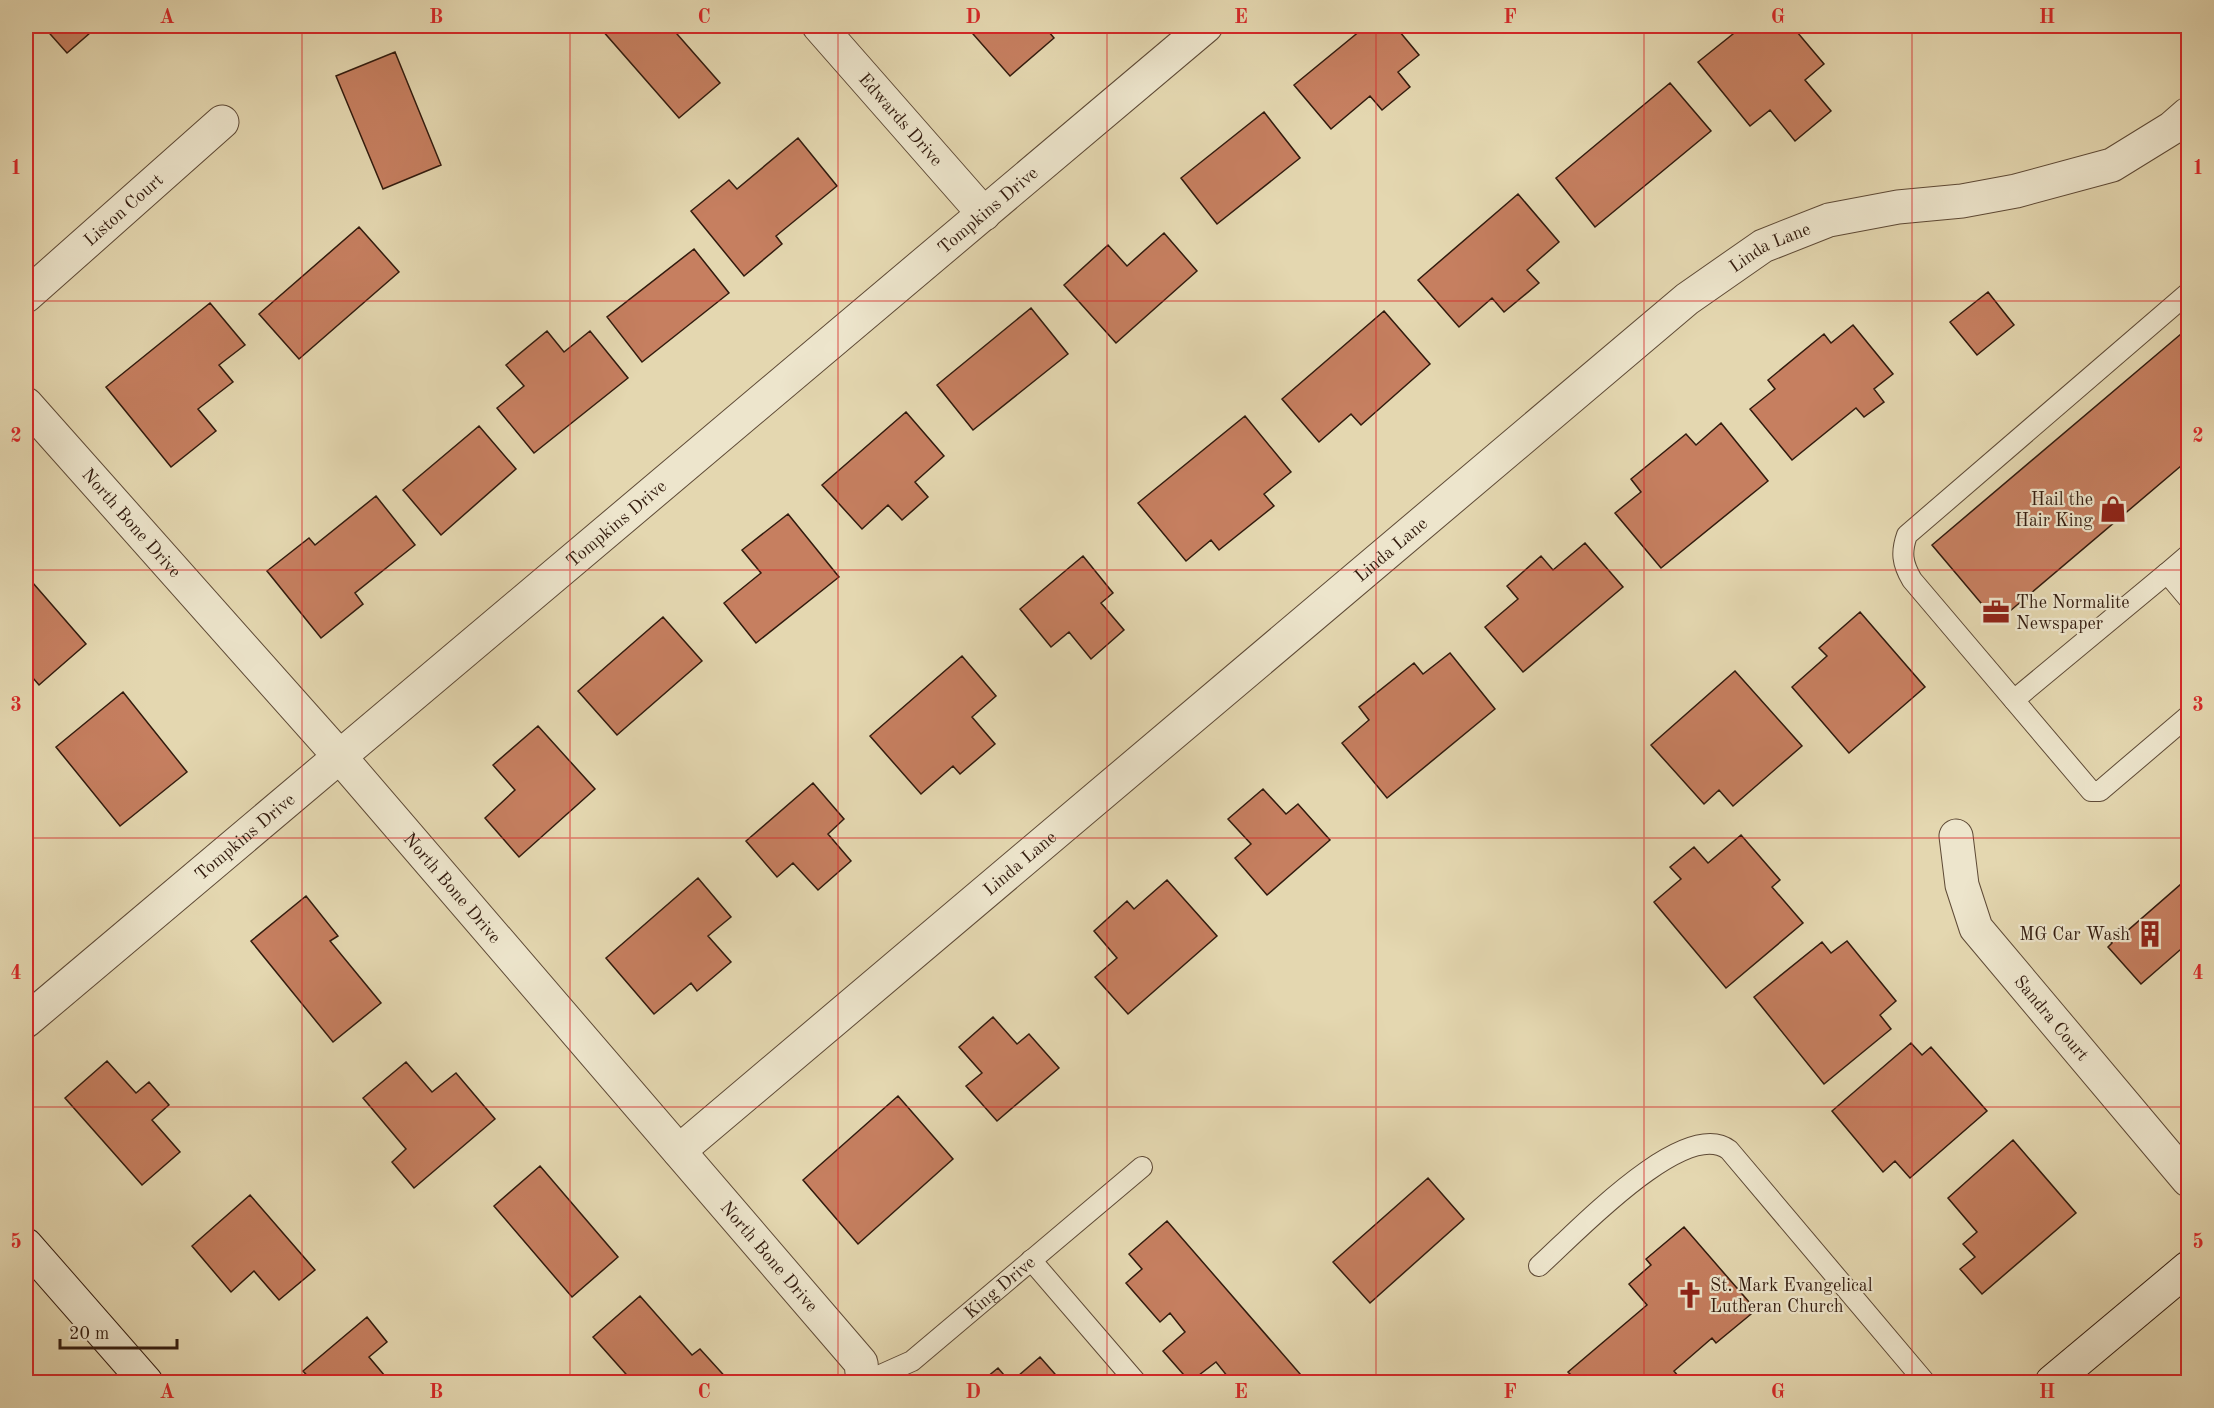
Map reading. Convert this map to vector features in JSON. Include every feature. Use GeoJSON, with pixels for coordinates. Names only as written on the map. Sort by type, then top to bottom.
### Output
{"type":"FeatureCollection","features":[{"type":"Feature","properties":{"kind":"street","name":"Edwards Drive"},"geometry":{"type":"LineString","coordinates":[[819,26],[984,214]]}},
{"type":"Feature","properties":{"kind":"street","name":"Tompkins Drive"},"geometry":{"type":"LineString","coordinates":[[26,1021],[1206,26]]}},
{"type":"Feature","properties":{"kind":"street","name":"Linda Lane"},"geometry":{"type":"LineString","coordinates":[[678,1151],[1687,299],[1763,246],[1829,220],[1898,207],[1962,201],[2016,191],[2112,165],[2172,128],[2188,114]]}},
{"type":"Feature","properties":{"kind":"street","name":"Liston Court"},"geometry":{"type":"LineString","coordinates":[[26,296],[222,122]]}},
{"type":"Feature","properties":{"kind":"street","name":"North Bone Drive"},"geometry":{"type":"LineString","coordinates":[[26,404],[340,757],[861,1363],[864,1383]]}},
{"type":"Feature","properties":{"kind":"street","name":"Sandra Court"},"geometry":{"type":"LineString","coordinates":[[1956,836],[1962,885],[1976,928],[2188,1180]]}},
{"type":"Feature","properties":{"kind":"street"},"geometry":{"type":"LineString","coordinates":[[26,1245],[146,1383]]}},
{"type":"Feature","properties":{"kind":"street"},"geometry":{"type":"LineString","coordinates":[[2052,1383],[2188,1268]]}},
{"type":"Feature","properties":{"kind":"lane"},"geometry":{"type":"LineString","coordinates":[[2188,293],[1907,535],[1901,550],[1905,568],[1912,580],[2091,791],[2100,791],[2188,716]]}},
{"type":"Feature","properties":{"kind":"lane"},"geometry":{"type":"LineString","coordinates":[[2014,700],[2188,555]]}},
{"type":"Feature","properties":{"kind":"lane"},"geometry":{"type":"LineString","coordinates":[[2167,573],[2188,598]]}},
{"type":"Feature","properties":{"kind":"lane"},"geometry":{"type":"LineString","coordinates":[[1539,1266],[1653,1165],[1681,1149],[1710,1142],[1720,1143],[1729,1150],[1925,1383]]}},
{"type":"Feature","properties":{"kind":"lane"},"geometry":{"type":"LineString","coordinates":[[1031,1260],[1142,1167]]}},
{"type":"Feature","properties":{"kind":"lane","name":"King Drive"},"geometry":{"type":"LineString","coordinates":[[864,1383],[912,1361],[1031,1260],[1136,1383]]}},
{"type":"Feature","properties":{"kind":"building"},"geometry":{"type":"Polygon","coordinates":[[[43,26],[98,26],[67,53],[43,26]]]}},
{"type":"Feature","properties":{"kind":"building"},"geometry":{"type":"Polygon","coordinates":[[[607,26],[670,26],[720,83],[679,118],[602,30],[607,26]]]}},
{"type":"Feature","properties":{"kind":"building"},"geometry":{"type":"Polygon","coordinates":[[[966,26],[1044,26],[1054,38],[1010,76],[966,26]]]}},
{"type":"Feature","properties":{"kind":"building"},"geometry":{"type":"Polygon","coordinates":[[[1366,26],[1395,26],[1419,55],[1398,72],[1410,87],[1382,110],[1370,96],[1331,129],[1294,85],[1366,26]]]}},
{"type":"Feature","properties":{"kind":"building"},"geometry":{"type":"Polygon","coordinates":[[[1743,26],[1792,26],[1824,64],[1805,80],[1831,111],[1795,141],[1770,110],[1750,126],[1698,62],[1743,26]]]}},
{"type":"Feature","properties":{"kind":"building"},"geometry":{"type":"Polygon","coordinates":[[[395,52],[441,165],[383,189],[336,76],[395,52]]]}},
{"type":"Feature","properties":{"kind":"building"},"geometry":{"type":"Polygon","coordinates":[[[1670,83],[1711,131],[1595,227],[1556,178],[1670,83]]]}},
{"type":"Feature","properties":{"kind":"building"},"geometry":{"type":"Polygon","coordinates":[[[1264,112],[1300,158],[1217,224],[1181,178],[1264,112]]]}},
{"type":"Feature","properties":{"kind":"building"},"geometry":{"type":"Polygon","coordinates":[[[798,138],[837,186],[776,236],[782,244],[744,276],[691,211],[729,180],[737,189],[798,138]]]}},
{"type":"Feature","properties":{"kind":"building"},"geometry":{"type":"Polygon","coordinates":[[[1518,194],[1559,242],[1527,270],[1539,283],[1504,312],[1492,298],[1459,327],[1418,280],[1518,194]]]}},
{"type":"Feature","properties":{"kind":"building"},"geometry":{"type":"Polygon","coordinates":[[[359,227],[399,272],[299,359],[259,314],[359,227]]]}},
{"type":"Feature","properties":{"kind":"building"},"geometry":{"type":"Polygon","coordinates":[[[1164,233],[1197,271],[1116,343],[1064,285],[1108,245],[1127,266],[1164,233]]]}},
{"type":"Feature","properties":{"kind":"building"},"geometry":{"type":"Polygon","coordinates":[[[694,249],[729,293],[642,362],[607,317],[694,249]]]}},
{"type":"Feature","properties":{"kind":"building"},"geometry":{"type":"Polygon","coordinates":[[[1988,292],[2014,325],[1977,355],[1950,322],[1988,292]]]}},
{"type":"Feature","properties":{"kind":"building"},"geometry":{"type":"Polygon","coordinates":[[[210,303],[245,345],[219,365],[233,382],[198,409],[216,431],[171,467],[106,387],[210,303]]]}},
{"type":"Feature","properties":{"kind":"building"},"geometry":{"type":"Polygon","coordinates":[[[1031,308],[1068,354],[973,430],[937,385],[1031,308]]]}},
{"type":"Feature","properties":{"kind":"building"},"geometry":{"type":"Polygon","coordinates":[[[1384,311],[1430,364],[1361,425],[1351,414],[1319,442],[1282,399],[1384,311]]]}},
{"type":"Feature","properties":{"kind":"building"},"geometry":{"type":"Polygon","coordinates":[[[1853,325],[1893,374],[1874,389],[1884,402],[1864,417],[1856,408],[1792,460],[1750,409],[1775,389],[1768,380],[1824,334],[1831,343],[1853,325]]]}},
{"type":"Feature","properties":{"kind":"building"},"geometry":{"type":"Polygon","coordinates":[[[2188,328],[2188,460],[1997,622],[1932,545],[2188,328]]]}},
{"type":"Feature","properties":{"kind":"building"},"geometry":{"type":"Polygon","coordinates":[[[547,331],[564,352],[590,331],[628,378],[534,453],[497,408],[524,386],[506,365],[547,331]]]}},
{"type":"Feature","properties":{"kind":"building"},"geometry":{"type":"Polygon","coordinates":[[[906,412],[944,456],[915,482],[928,497],[902,520],[888,505],[862,529],[822,485],[906,412]]]}},
{"type":"Feature","properties":{"kind":"building"},"geometry":{"type":"Polygon","coordinates":[[[1245,416],[1291,472],[1264,494],[1274,506],[1219,550],[1211,540],[1186,561],[1138,503],[1245,416]]]}},
{"type":"Feature","properties":{"kind":"building"},"geometry":{"type":"Polygon","coordinates":[[[1721,423],[1768,481],[1661,568],[1615,513],[1641,492],[1631,479],[1686,434],[1696,445],[1721,423]]]}},
{"type":"Feature","properties":{"kind":"building"},"geometry":{"type":"Polygon","coordinates":[[[479,426],[516,469],[441,535],[403,490],[479,426]]]}},
{"type":"Feature","properties":{"kind":"building"},"geometry":{"type":"Polygon","coordinates":[[[376,496],[415,545],[355,593],[363,604],[321,638],[267,571],[309,538],[315,545],[376,496]]]}},
{"type":"Feature","properties":{"kind":"building"},"geometry":{"type":"Polygon","coordinates":[[[788,514],[839,577],[756,643],[724,603],[761,573],[742,550],[788,514]]]}},
{"type":"Feature","properties":{"kind":"building"},"geometry":{"type":"Polygon","coordinates":[[[1585,543],[1623,587],[1523,672],[1485,627],[1518,599],[1507,586],[1541,556],[1553,570],[1585,543]]]}},
{"type":"Feature","properties":{"kind":"building"},"geometry":{"type":"Polygon","coordinates":[[[1083,556],[1113,593],[1101,603],[1124,630],[1091,659],[1069,632],[1051,647],[1020,609],[1083,556]]]}},
{"type":"Feature","properties":{"kind":"building"},"geometry":{"type":"Polygon","coordinates":[[[26,575],[86,644],[39,685],[26,670],[26,575]]]}},
{"type":"Feature","properties":{"kind":"building"},"geometry":{"type":"Polygon","coordinates":[[[1860,612],[1925,687],[1849,753],[1792,687],[1827,656],[1819,648],[1860,612]]]}},
{"type":"Feature","properties":{"kind":"building"},"geometry":{"type":"Polygon","coordinates":[[[663,617],[702,661],[617,735],[578,691],[663,617]]]}},
{"type":"Feature","properties":{"kind":"building"},"geometry":{"type":"Polygon","coordinates":[[[1450,653],[1495,709],[1387,798],[1342,743],[1369,720],[1359,707],[1414,663],[1423,674],[1450,653]]]}},
{"type":"Feature","properties":{"kind":"building"},"geometry":{"type":"Polygon","coordinates":[[[962,656],[996,696],[972,717],[995,744],[960,774],[953,766],[921,794],[870,736],[962,656]]]}},
{"type":"Feature","properties":{"kind":"building"},"geometry":{"type":"Polygon","coordinates":[[[1735,671],[1802,746],[1733,806],[1719,790],[1704,804],[1651,745],[1735,671]]]}},
{"type":"Feature","properties":{"kind":"building"},"geometry":{"type":"Polygon","coordinates":[[[123,692],[187,772],[120,826],[56,747],[123,692]]]}},
{"type":"Feature","properties":{"kind":"building"},"geometry":{"type":"Polygon","coordinates":[[[538,726],[595,789],[519,857],[485,818],[515,790],[493,765],[538,726]]]}},
{"type":"Feature","properties":{"kind":"building"},"geometry":{"type":"Polygon","coordinates":[[[813,783],[844,819],[828,834],[851,861],[818,890],[793,863],[777,877],[746,841],[813,783]]]}},
{"type":"Feature","properties":{"kind":"building"},"geometry":{"type":"Polygon","coordinates":[[[1263,789],[1286,814],[1298,804],[1330,840],[1267,895],[1235,858],[1251,844],[1228,819],[1263,789]]]}},
{"type":"Feature","properties":{"kind":"building"},"geometry":{"type":"Polygon","coordinates":[[[1741,835],[1780,880],[1772,887],[1803,923],[1726,988],[1654,902],[1681,879],[1670,867],[1694,847],[1708,863],[1741,835]]]}},
{"type":"Feature","properties":{"kind":"building"},"geometry":{"type":"Polygon","coordinates":[[[698,878],[731,917],[708,936],[731,962],[697,991],[691,983],[654,1014],[606,958],[698,878]]]}},
{"type":"Feature","properties":{"kind":"building","name":"MG Car Wash"},"geometry":{"type":"Polygon","coordinates":[[[2188,878],[2188,943],[2141,984],[2108,947],[2112,943],[2108,938],[2123,925],[2127,931],[2188,878]]]}},
{"type":"Feature","properties":{"kind":"building"},"geometry":{"type":"Polygon","coordinates":[[[1167,880],[1217,936],[1128,1014],[1095,977],[1117,958],[1094,931],[1127,901],[1134,909],[1167,880]]]}},
{"type":"Feature","properties":{"kind":"building"},"geometry":{"type":"Polygon","coordinates":[[[306,896],[338,936],[330,941],[381,1003],[333,1042],[251,941],[306,896]]]}},
{"type":"Feature","properties":{"kind":"building"},"geometry":{"type":"Polygon","coordinates":[[[1847,941],[1896,1001],[1880,1015],[1891,1029],[1824,1084],[1754,997],[1822,942],[1831,953],[1847,941]]]}},
{"type":"Feature","properties":{"kind":"building"},"geometry":{"type":"Polygon","coordinates":[[[993,1017],[1017,1044],[1029,1034],[1059,1068],[997,1121],[966,1086],[982,1073],[959,1047],[993,1017]]]}},
{"type":"Feature","properties":{"kind":"building"},"geometry":{"type":"Polygon","coordinates":[[[1911,1043],[1922,1055],[1931,1047],[1987,1111],[1910,1178],[1895,1161],[1883,1172],[1832,1111],[1911,1043]]]}},
{"type":"Feature","properties":{"kind":"building"},"geometry":{"type":"Polygon","coordinates":[[[107,1061],[136,1093],[149,1082],[169,1105],[152,1120],[180,1152],[142,1185],[65,1098],[107,1061]]]}},
{"type":"Feature","properties":{"kind":"building"},"geometry":{"type":"Polygon","coordinates":[[[406,1062],[432,1092],[456,1073],[495,1119],[414,1188],[392,1162],[406,1149],[363,1098],[406,1062]]]}},
{"type":"Feature","properties":{"kind":"building"},"geometry":{"type":"Polygon","coordinates":[[[898,1096],[953,1159],[858,1244],[803,1180],[898,1096]]]}},
{"type":"Feature","properties":{"kind":"building"},"geometry":{"type":"Polygon","coordinates":[[[2013,1140],[2076,1213],[1982,1294],[1960,1269],[1975,1257],[1963,1244],[1977,1232],[1948,1198],[2013,1140]]]}},
{"type":"Feature","properties":{"kind":"building"},"geometry":{"type":"Polygon","coordinates":[[[540,1166],[618,1257],[572,1297],[494,1206],[540,1166]]]}},
{"type":"Feature","properties":{"kind":"building"},"geometry":{"type":"Polygon","coordinates":[[[1428,1178],[1464,1219],[1370,1303],[1333,1262],[1428,1178]]]}},
{"type":"Feature","properties":{"kind":"building"},"geometry":{"type":"Polygon","coordinates":[[[250,1195],[315,1270],[279,1300],[254,1271],[231,1292],[192,1246],[250,1195]]]}},
{"type":"Feature","properties":{"kind":"building"},"geometry":{"type":"Polygon","coordinates":[[[1167,1221],[1307,1382],[1232,1382],[1216,1362],[1190,1382],[1163,1351],[1185,1332],[1170,1313],[1160,1322],[1126,1283],[1142,1269],[1129,1254],[1167,1221]]]}},
{"type":"Feature","properties":{"kind":"building","name":"St. Mark Evangelical Lutheran Church"},"geometry":{"type":"Polygon","coordinates":[[[1684,1227],[1756,1310],[1716,1343],[1712,1338],[1674,1371],[1683,1382],[1578,1382],[1568,1372],[1647,1305],[1629,1284],[1651,1265],[1646,1259],[1684,1227]]]}},
{"type":"Feature","properties":{"kind":"building"},"geometry":{"type":"Polygon","coordinates":[[[640,1296],[692,1355],[700,1349],[730,1382],[633,1382],[593,1337],[640,1296]]]}},
{"type":"Feature","properties":{"kind":"building"},"geometry":{"type":"Polygon","coordinates":[[[367,1317],[387,1342],[369,1357],[390,1382],[313,1382],[303,1371],[367,1317]]]}},
{"type":"Feature","properties":{"kind":"building"},"geometry":{"type":"Polygon","coordinates":[[[1040,1357],[1062,1382],[1011,1382],[1040,1357]]]}},
{"type":"Feature","properties":{"kind":"building"},"geometry":{"type":"Polygon","coordinates":[[[998,1368],[1010,1382],[981,1382],[998,1368]]]}},
{"type":"Feature","properties":{"kind":"place","name":"Hail the Hair King"},"geometry":{"type":"Point","coordinates":[2113,509]}},
{"type":"Feature","properties":{"kind":"place","name":"The Normalite Newspaper"},"geometry":{"type":"Point","coordinates":[1996,612]}},
{"type":"Feature","properties":{"kind":"place","name":"MG Car Wash"},"geometry":{"type":"Point","coordinates":[2150,934]}},
{"type":"Feature","properties":{"kind":"place","name":"St. Mark Evangelical Lutheran Church"},"geometry":{"type":"Point","coordinates":[1690,1295]}}]}
